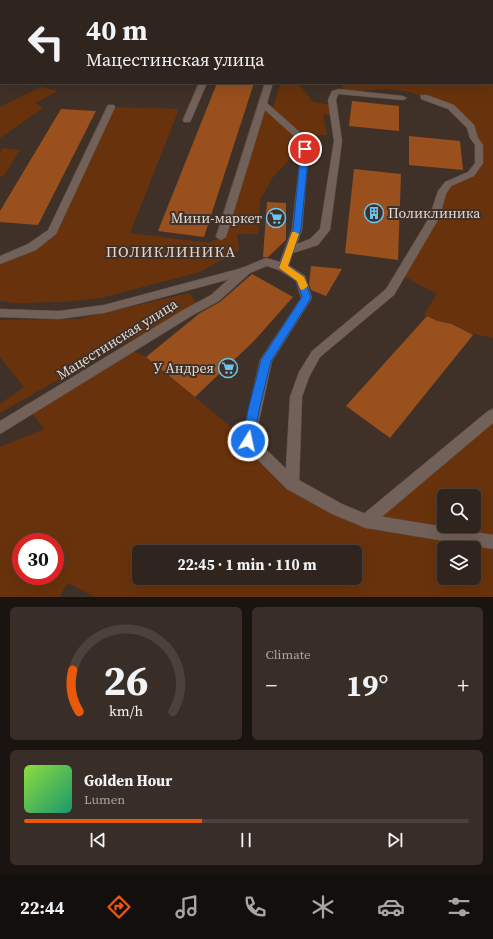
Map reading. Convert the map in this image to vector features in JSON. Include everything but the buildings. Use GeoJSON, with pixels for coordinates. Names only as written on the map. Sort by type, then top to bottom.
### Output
{"type":"FeatureCollection","features":[{"type":"Feature","properties":{"kind":"street"},"geometry":{"type":"LineString","coordinates":[[187,120],[203,84]]}},
{"type":"Feature","properties":{"kind":"street"},"geometry":{"type":"LineString","coordinates":[[221,237],[269,84]]}},
{"type":"Feature","properties":{"kind":"street"},"geometry":{"type":"LineString","coordinates":[[290,250],[314,242],[325,230],[338,141],[332,100],[335,93],[339,91],[368,96],[403,98]]}},
{"type":"Feature","properties":{"kind":"street"},"geometry":{"type":"LineString","coordinates":[[292,484],[296,403],[303,376],[316,354],[390,292],[434,218],[441,193],[448,184],[471,174],[479,164],[479,145],[474,138],[471,127],[451,107],[424,97]]}},
{"type":"Feature","properties":{"kind":"street"},"geometry":{"type":"LineString","coordinates":[[262,103],[300,137],[305,149],[297,229],[283,268]]}},
{"type":"Feature","properties":{"kind":"street"},"geometry":{"type":"LineString","coordinates":[[0,260],[32,247],[52,232],[112,107]]}},
{"type":"Feature","properties":{"kind":"street","name":"Мацестинская улица"},"geometry":{"type":"LineString","coordinates":[[0,312],[59,315],[104,309],[245,271],[266,262],[283,268],[301,279],[307,298],[266,360],[248,441],[292,484],[337,509],[366,521],[493,542]]}},
{"type":"Feature","properties":{"kind":"street","name":"Мацестинская улица"},"geometry":{"type":"LineString","coordinates":[[0,428],[214,298],[245,271]]}},
{"type":"Feature","properties":{"kind":"street"},"geometry":{"type":"LineString","coordinates":[[366,521],[493,415]]}},
{"type":"Feature","properties":{"kind":"shaded area"},"geometry":{"type":"Polygon","coordinates":[[[278,84],[299,84],[313,102],[333,105],[334,115],[323,114],[327,135],[306,136],[295,127],[296,153],[273,177],[260,200],[258,234],[237,234],[239,250],[200,272],[101,298],[63,302],[14,303],[0,301],[0,260],[52,232],[111,107],[179,109],[130,233],[209,243],[221,237],[262,103],[272,111],[280,85],[278,84]]]}},
{"type":"Feature","properties":{"kind":"shaded area"},"geometry":{"type":"Polygon","coordinates":[[[343,84],[493,84],[493,338],[469,333],[452,323],[443,322],[441,324],[424,314],[437,294],[400,274],[448,184],[471,174],[479,163],[479,145],[471,127],[451,107],[410,92],[387,89],[343,92],[343,84]]]}},
{"type":"Feature","properties":{"kind":"shaded area"},"geometry":{"type":"Polygon","coordinates":[[[41,87],[58,91],[35,103],[43,108],[0,138],[0,107],[41,87]]]}},
{"type":"Feature","properties":{"kind":"shaded area"},"geometry":{"type":"Polygon","coordinates":[[[3,148],[20,150],[3,177],[0,176],[0,152],[3,148]]]}},
{"type":"Feature","properties":{"kind":"shaded area"},"geometry":{"type":"Polygon","coordinates":[[[189,293],[199,307],[101,355],[0,413],[0,404],[24,387],[0,357],[0,320],[79,319],[189,293]]]}},
{"type":"Feature","properties":{"kind":"shaded area"},"geometry":{"type":"Polygon","coordinates":[[[129,349],[146,357],[248,441],[292,484],[366,521],[493,415],[493,597],[95,597],[68,583],[59,597],[0,597],[0,447],[44,429],[31,411],[129,349]]]}},
{"type":"Feature","properties":{"kind":"slow traffic"},"geometry":{"type":"LineString","coordinates":[[295,234],[283,268],[301,279],[303,286]]}},
{"type":"Feature","properties":{"kind":"place","name":"Поликлиника"},"geometry":{"type":"Point","coordinates":[374,213]}},
{"type":"Feature","properties":{"kind":"place","name":"Мини-маркет"},"geometry":{"type":"Point","coordinates":[276,218]}},
{"type":"Feature","properties":{"kind":"place","name":"У Андрея"},"geometry":{"type":"Point","coordinates":[228,368]}},
{"type":"Feature","properties":{"kind":"district","name":"ПОЛИКЛИНИКА"},"geometry":{"type":"Point","coordinates":[171,252]}},
{"type":"Feature","properties":{"kind":"route"},"geometry":{"type":"LineString","coordinates":[[248,441],[266,360],[307,298],[301,279],[283,268],[297,229],[305,149]]}}]}
